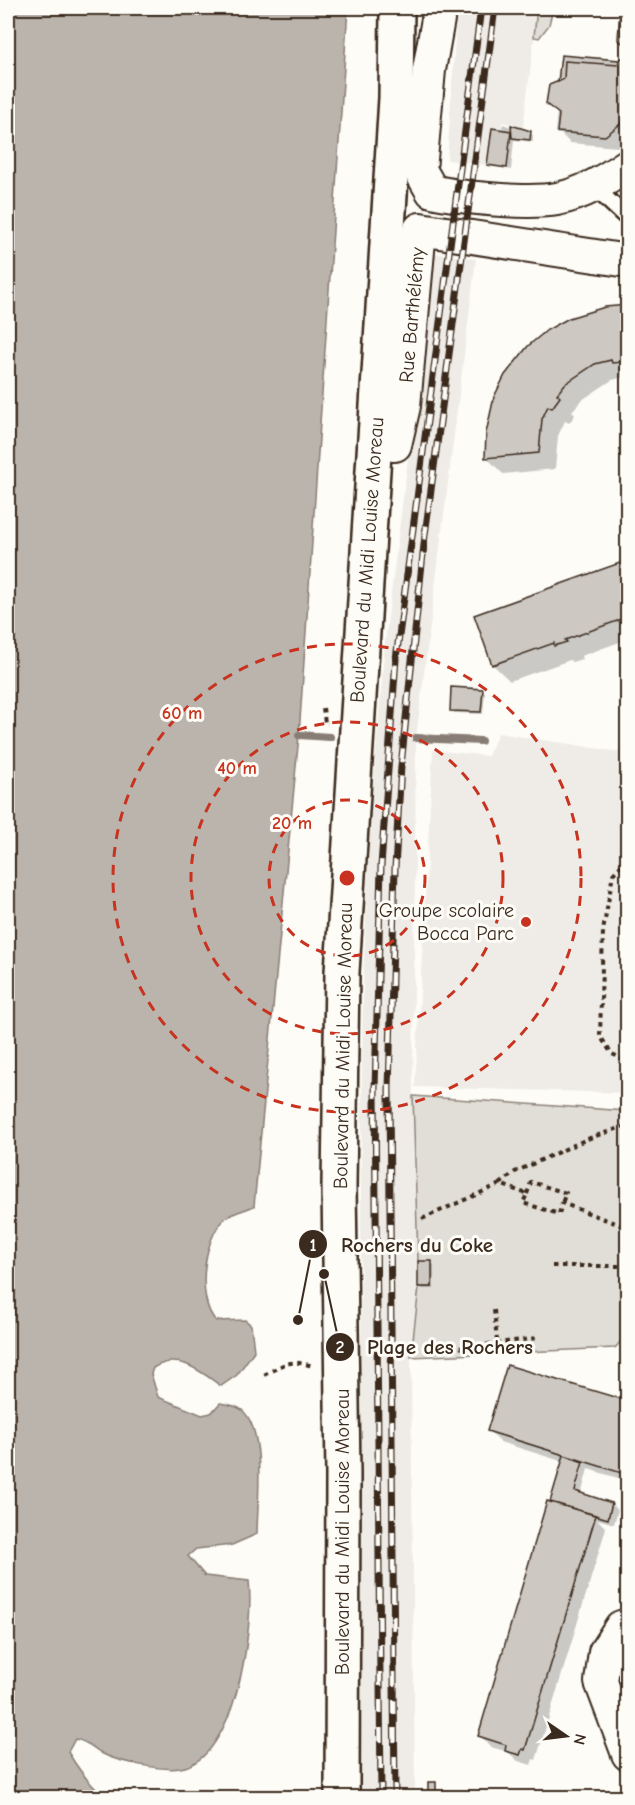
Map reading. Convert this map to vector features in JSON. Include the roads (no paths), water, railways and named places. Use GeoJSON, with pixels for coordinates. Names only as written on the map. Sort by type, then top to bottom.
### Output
{"type":"FeatureCollection","features":[{"type":"Feature","properties":{"kind":"main road","name":"Boulevard du Midi Louise Moreau"},"geometry":{"type":"LineString","coordinates":[[342,1797],[343,1474],[339,1171],[342,972],[396,98],[397,8]]}},
{"type":"Feature","properties":{"kind":"street"},"geometry":{"type":"LineString","coordinates":[[440,8],[429,70],[420,170],[432,191],[484,199],[556,199],[594,187],[627,165]]}},
{"type":"Feature","properties":{"kind":"street","name":"Rue Barthélémy"},"geometry":{"type":"LineString","coordinates":[[374,443],[395,445],[404,406],[420,229],[627,261]]}},
{"type":"Feature","properties":{"kind":"street"},"geometry":{"type":"LineString","coordinates":[[627,1626],[621,1627],[604,1652],[601,1682],[627,1754]]}},
{"type":"Feature","properties":{"kind":"lane"},"geometry":{"type":"LineString","coordinates":[[594,187],[625,216]]}},
{"type":"Feature","properties":{"kind":"waterway"},"geometry":{"type":"LineString","coordinates":[[299,735],[330,737]]}},
{"type":"Feature","properties":{"kind":"waterway"},"geometry":{"type":"LineString","coordinates":[[416,738],[481,741]]}},
{"type":"Feature","properties":{"kind":"railway"},"geometry":{"type":"LineString","coordinates":[[381,1798],[375,1089],[381,866],[396,659],[481,8]]}},
{"type":"Feature","properties":{"kind":"railway"},"geometry":{"type":"LineString","coordinates":[[395,1798],[389,1089],[395,868],[401,766],[425,535],[495,8]]}},
{"type":"Feature","properties":{"kind":"place","name":"Groupe scolaire Bocca Parc"},"geometry":{"type":"Point","coordinates":[526,922]}},
{"type":"Feature","properties":{"kind":"place","name":"Plage des Rochers"},"geometry":{"type":"Point","coordinates":[324,1274]}},
{"type":"Feature","properties":{"kind":"place","name":"Rochers du Coke"},"geometry":{"type":"Point","coordinates":[298,1320]}}]}
